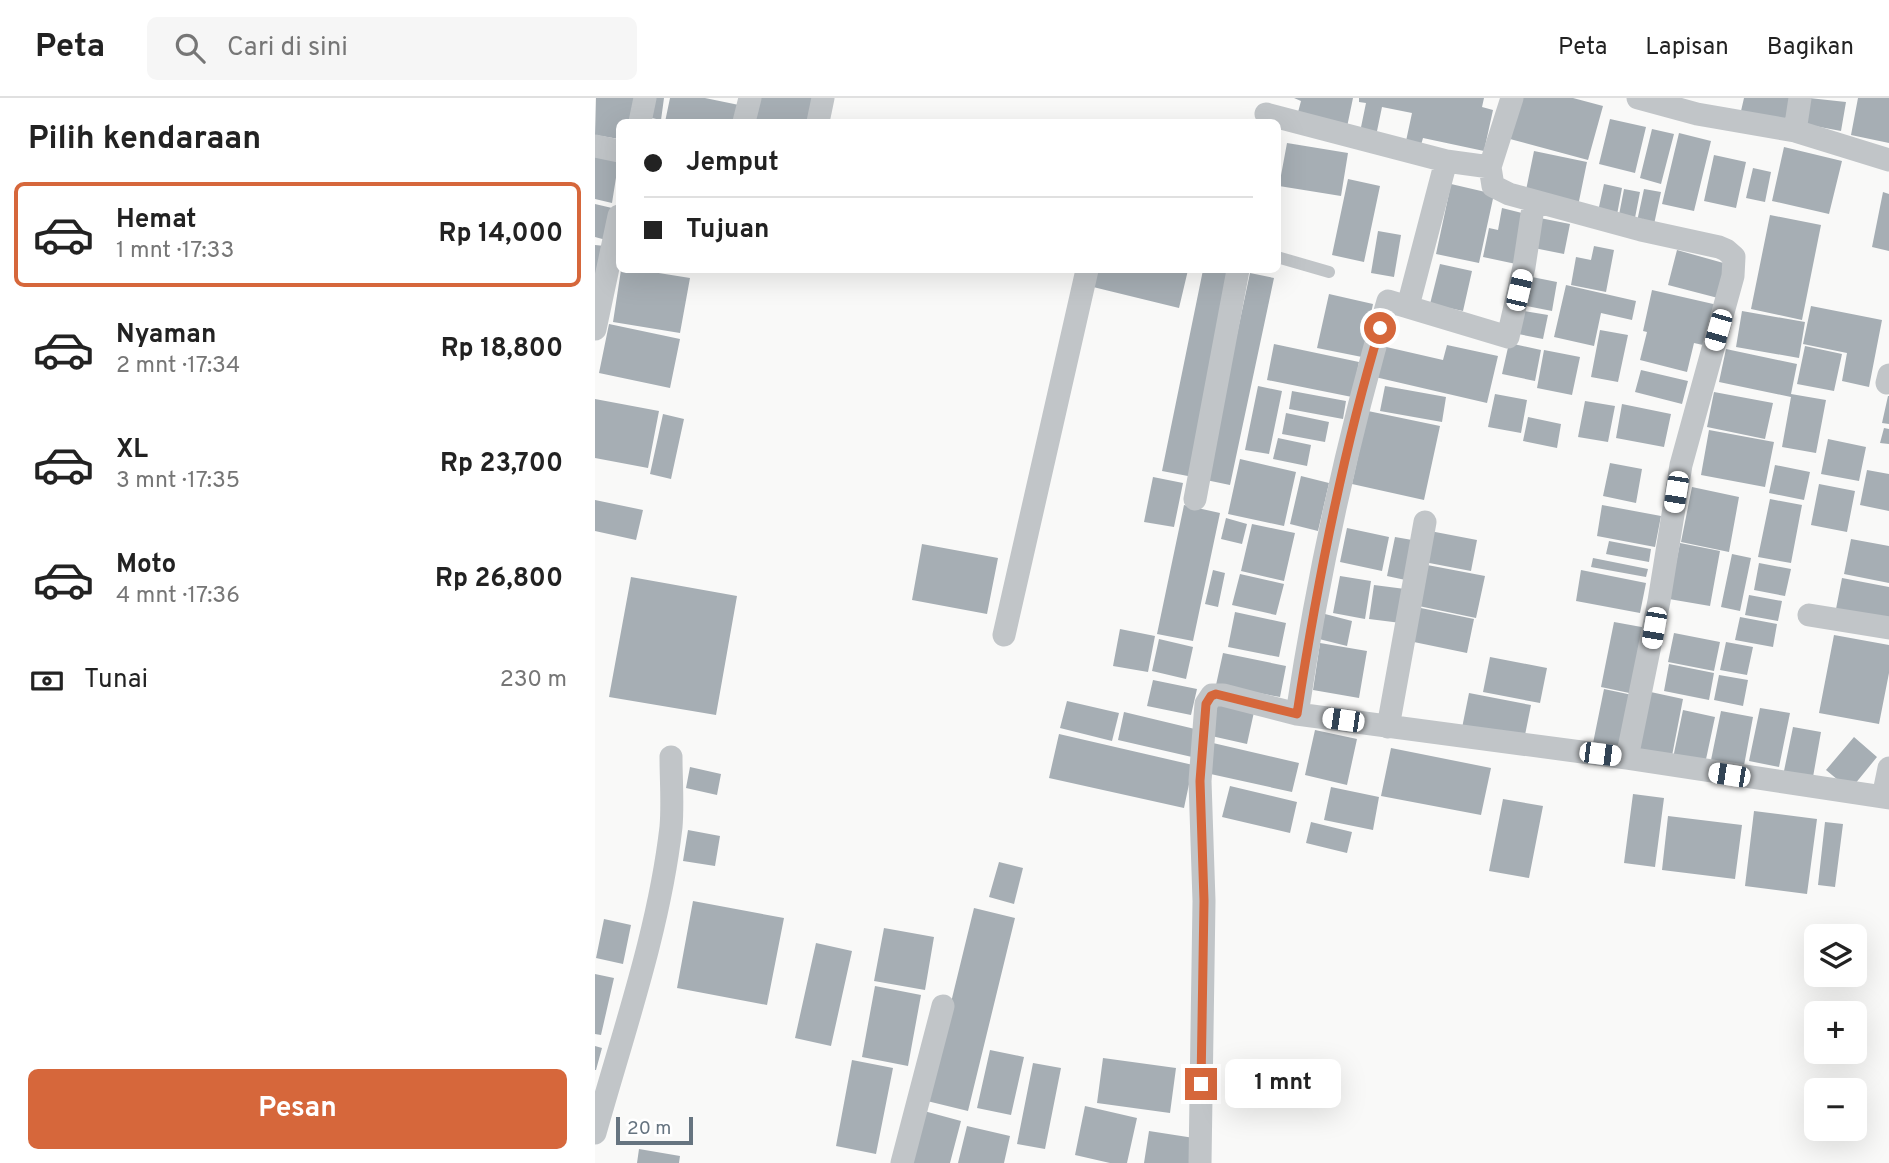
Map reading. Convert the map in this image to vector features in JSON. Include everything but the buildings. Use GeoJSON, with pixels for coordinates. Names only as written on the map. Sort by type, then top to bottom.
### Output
{"type":"FeatureCollection","features":[{"type":"Feature","properties":{"kind":"street"},"geometry":{"type":"LineString","coordinates":[[641,119],[645,98]]}},
{"type":"Feature","properties":{"kind":"street"},"geometry":{"type":"LineString","coordinates":[[745,119],[750,98]]}},
{"type":"Feature","properties":{"kind":"street"},"geometry":{"type":"LineString","coordinates":[[819,119],[823,98]]}},
{"type":"Feature","properties":{"kind":"street"},"geometry":{"type":"LineString","coordinates":[[1512,98],[1490,167],[1493,186],[1534,201],[1641,230],[1719,247],[1734,257],[1733,276],[1681,465],[1659,601],[1627,758]]}},
{"type":"Feature","properties":{"kind":"street"},"geometry":{"type":"LineString","coordinates":[[1638,98],[1697,114],[1795,131],[1889,160]]}},
{"type":"Feature","properties":{"kind":"street"},"geometry":{"type":"LineString","coordinates":[[1795,131],[1800,98]]}},
{"type":"Feature","properties":{"kind":"street"},"geometry":{"type":"LineString","coordinates":[[1266,112],[1446,160],[1490,167]]}},
{"type":"Feature","properties":{"kind":"street"},"geometry":{"type":"LineString","coordinates":[[595,146],[616,150]]}},
{"type":"Feature","properties":{"kind":"street"},"geometry":{"type":"LineString","coordinates":[[1408,306],[1446,160]]}},
{"type":"Feature","properties":{"kind":"street"},"geometry":{"type":"LineString","coordinates":[[1297,714],[1312,615],[1333,514],[1372,355],[1388,302],[1508,337],[1524,267],[1534,201]]}},
{"type":"Feature","properties":{"kind":"street"},"geometry":{"type":"LineString","coordinates":[[595,329],[616,230]]}},
{"type":"Feature","properties":{"kind":"street"},"geometry":{"type":"LineString","coordinates":[[1004,635],[1086,273]]}},
{"type":"Feature","properties":{"kind":"street"},"geometry":{"type":"LineString","coordinates":[[1195,499],[1237,273]]}},
{"type":"Feature","properties":{"kind":"street"},"geometry":{"type":"LineString","coordinates":[[1388,727],[1425,523]]}},
{"type":"Feature","properties":{"kind":"street"},"geometry":{"type":"LineString","coordinates":[[1809,615],[1889,628]]}},
{"type":"Feature","properties":{"kind":"street"},"geometry":{"type":"LineString","coordinates":[[1200,1163],[1204,901],[1200,781],[1206,704],[1211,696],[1216,694],[1297,714],[1627,758],[1886,797],[1889,768]]}},
{"type":"Feature","properties":{"kind":"street"},"geometry":{"type":"LineString","coordinates":[[595,1133],[650,939],[663,876],[671,824],[671,757]]}},
{"type":"Feature","properties":{"kind":"street"},"geometry":{"type":"LineString","coordinates":[[902,1163],[943,1006]]}},
{"type":"Feature","properties":{"kind":"lane"},"geometry":{"type":"LineString","coordinates":[[1281,258],[1329,272]]}},
{"type":"Feature","properties":{"kind":"route"},"geometry":{"type":"LineString","coordinates":[[1201,1084],[1204,901],[1200,781],[1206,704],[1212,695],[1216,694],[1297,714],[1312,615],[1333,514],[1380,328]]}}]}
